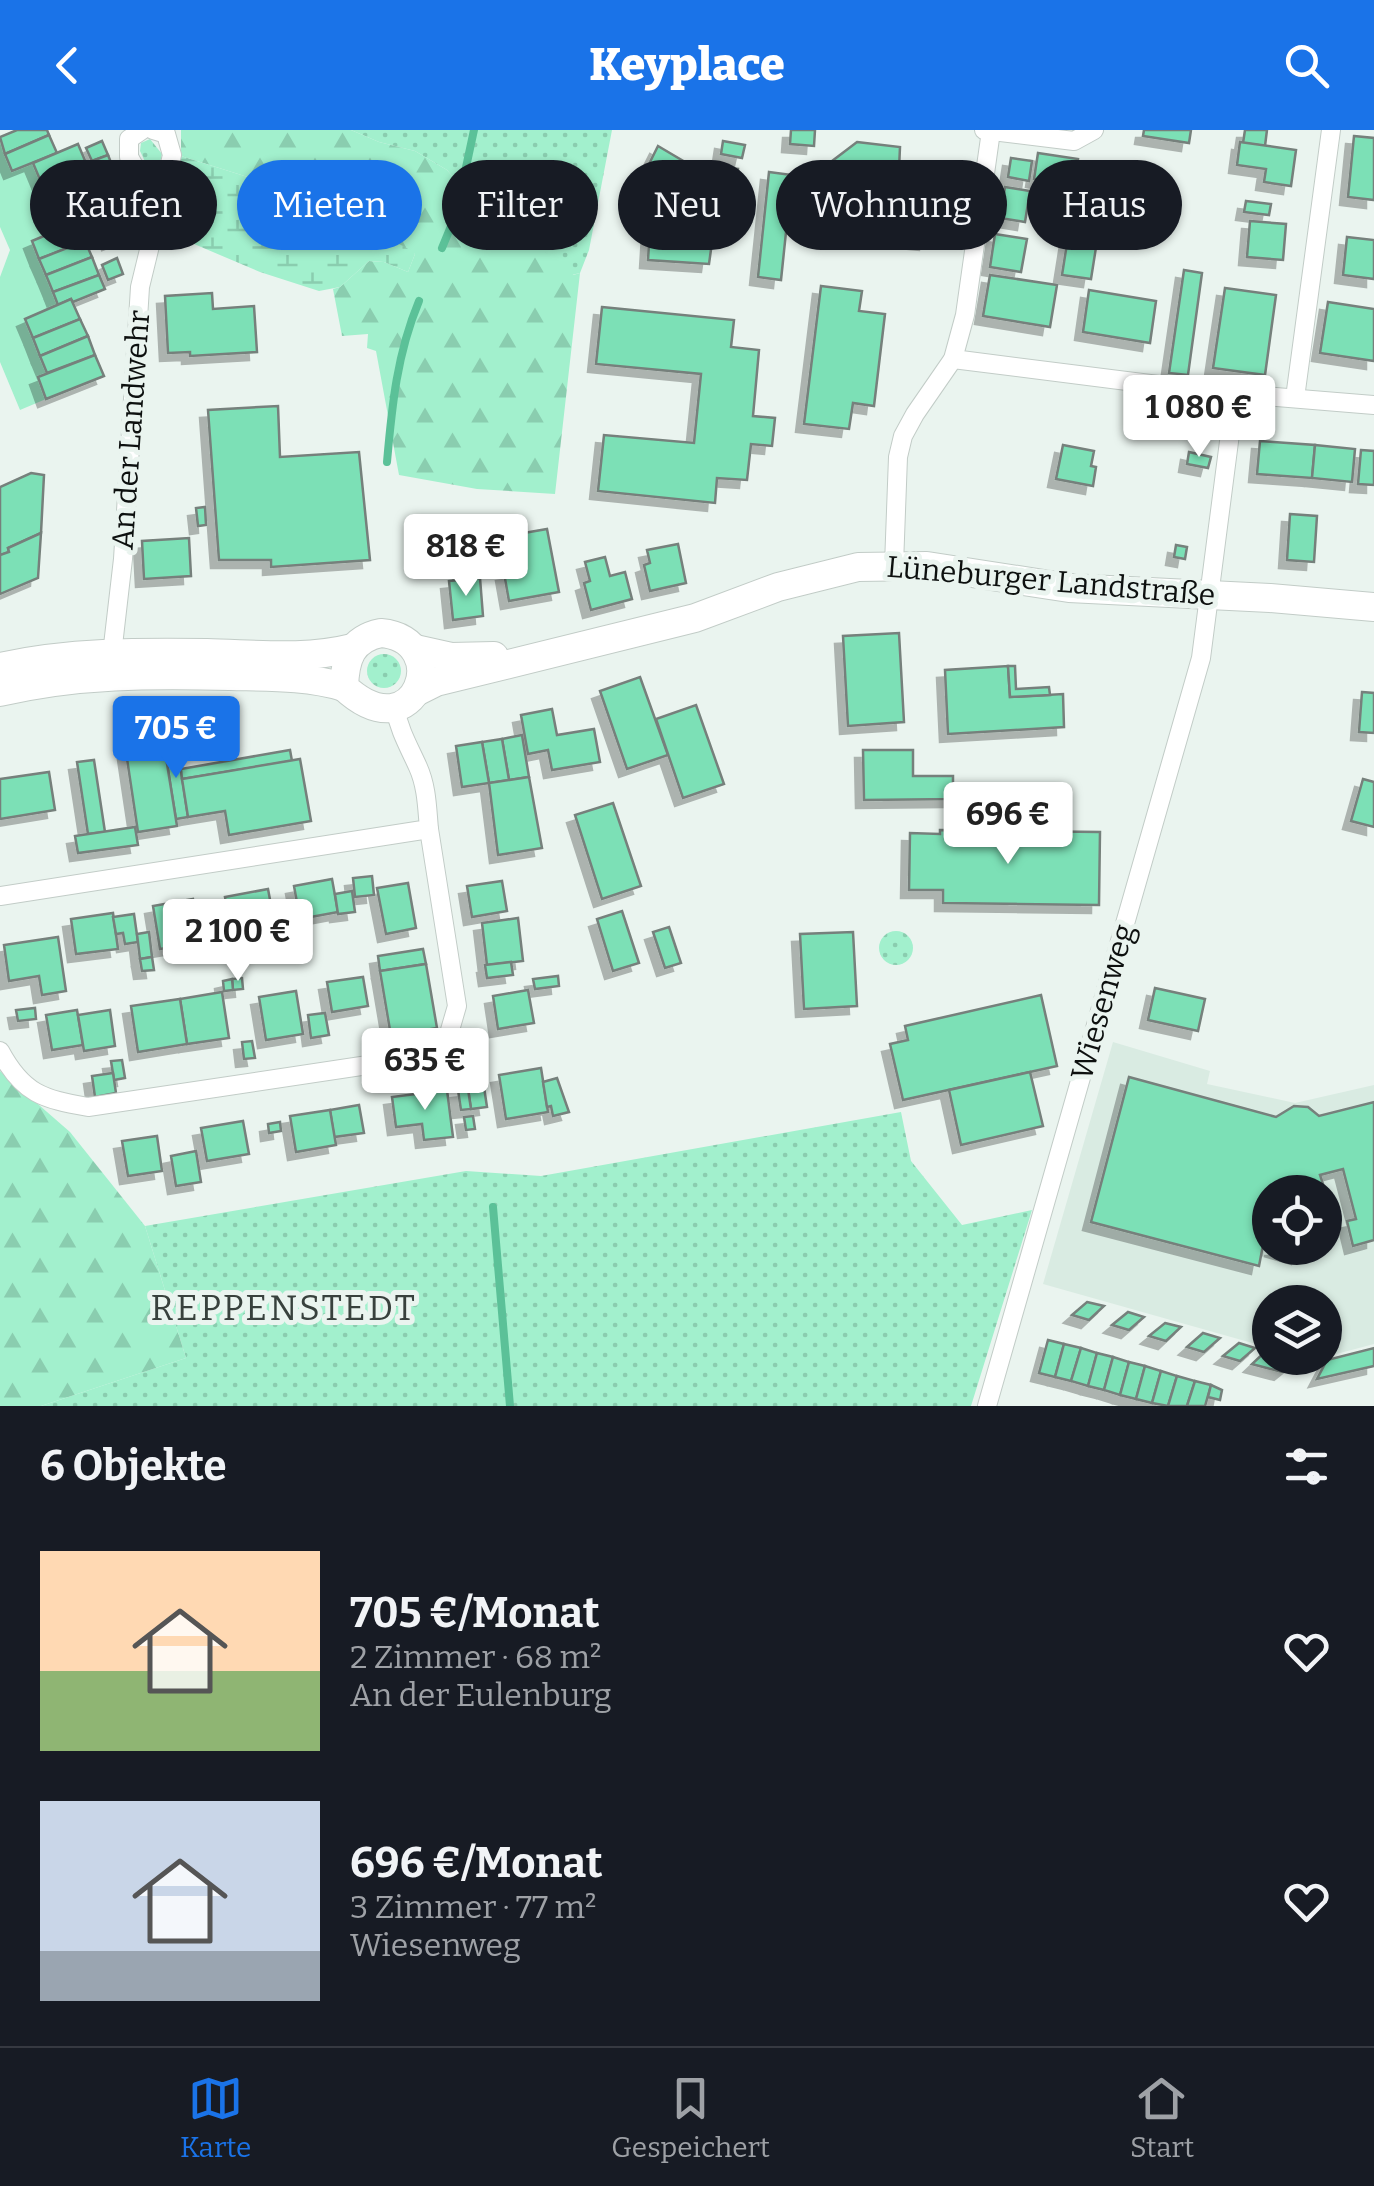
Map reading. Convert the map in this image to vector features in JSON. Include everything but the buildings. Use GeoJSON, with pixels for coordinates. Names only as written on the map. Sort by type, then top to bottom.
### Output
{"type":"FeatureCollection","features":[{"type":"Feature","properties":{"kind":"main road","name":"Lüneburger Landstraße"},"geometry":{"type":"LineString","coordinates":[[405,700],[436,682],[695,618],[816,576],[894,564],[1068,588],[1374,607]]}},
{"type":"Feature","properties":{"kind":"main road"},"geometry":{"type":"LineString","coordinates":[[0,692],[60,680],[139,674],[312,679],[344,687],[372,708],[405,700],[422,670],[415,650],[400,637],[381,633],[360,640],[346,660],[344,687]]}},
{"type":"Feature","properties":{"kind":"main road"},"geometry":{"type":"LineString","coordinates":[[0,668],[112,654],[310,656],[352,648]]}},
{"type":"Feature","properties":{"kind":"main road","name":"Lüneburger Landstraße"},"geometry":{"type":"LineString","coordinates":[[415,650],[451,657],[560,650]]}},
{"type":"Feature","properties":{"kind":"street"},"geometry":{"type":"LineString","coordinates":[[130,160],[129,139],[142,130]]}},
{"type":"Feature","properties":{"kind":"street","name":"An der Landwehr"},"geometry":{"type":"LineString","coordinates":[[153,130],[166,134],[171,160]]}},
{"type":"Feature","properties":{"kind":"street"},"geometry":{"type":"LineString","coordinates":[[984,130],[1074,140],[1094,130]]}},
{"type":"Feature","properties":{"kind":"street"},"geometry":{"type":"LineString","coordinates":[[1294,398],[1331,130]]}},
{"type":"Feature","properties":{"kind":"street"},"geometry":{"type":"LineString","coordinates":[[894,564],[898,457],[904,436],[953,359],[965,315],[991,131]]}},
{"type":"Feature","properties":{"kind":"street","name":"An der Landwehr"},"geometry":{"type":"LineString","coordinates":[[112,654],[124,540],[140,287],[148,250]]}},
{"type":"Feature","properties":{"kind":"street"},"geometry":{"type":"LineString","coordinates":[[953,359],[1198,390],[1234,402],[1265,396],[1374,405]]}},
{"type":"Feature","properties":{"kind":"street","name":"Wiesenweg"},"geometry":{"type":"LineString","coordinates":[[987,1406],[1201,658],[1234,402]]}},
{"type":"Feature","properties":{"kind":"street"},"geometry":{"type":"LineString","coordinates":[[0,1051],[12,1074],[42,1098],[88,1107],[421,1056],[448,1037],[456,1006],[426,794],[404,742],[405,700]]}},
{"type":"Feature","properties":{"kind":"street"},"geometry":{"type":"LineString","coordinates":[[0,896],[429,829]]}},
{"type":"Feature","properties":{"kind":"shaded area"},"geometry":{"type":"Polygon","coordinates":[[[1113,1042],[1210,1071],[1207,1084],[1295,1103],[1374,1085],[1374,1344],[1342,1352],[1342,1285],[1252,1285],[1252,1343],[1043,1284],[1113,1042]]]}},
{"type":"Feature","properties":{"kind":"green space"},"geometry":{"type":"Polygon","coordinates":[[[181,130],[351,130],[415,151],[442,167],[442,250],[541,250],[569,265],[573,275],[580,273],[555,494],[477,489],[399,475],[376,351],[367,348],[368,334],[342,336],[333,289],[369,261],[384,262],[408,272],[415,254],[403,250],[422,250],[422,160],[237,160],[237,174],[217,167],[217,160],[181,156],[181,130]]]}},
{"type":"Feature","properties":{"kind":"green space"},"geometry":{"type":"Polygon","coordinates":[[[351,130],[612,130],[598,203],[598,160],[442,160],[442,167],[415,151],[351,130]]]}},
{"type":"Feature","properties":{"kind":"green space"},"geometry":{"type":"Polygon","coordinates":[[[150,139],[162,154],[161,160],[144,160],[141,143],[150,139]]]}},
{"type":"Feature","properties":{"kind":"green space"},"geometry":{"type":"Polygon","coordinates":[[[0,142],[12,171],[30,164],[30,250],[36,250],[58,305],[25,319],[47,373],[38,378],[46,399],[20,410],[0,362],[0,277],[10,250],[0,227],[0,142]]]}},
{"type":"Feature","properties":{"kind":"green space"},"geometry":{"type":"Polygon","coordinates":[[[217,167],[237,174],[237,250],[409,250],[415,254],[408,272],[384,262],[369,261],[340,287],[319,291],[208,250],[217,250],[217,167]]]}},
{"type":"Feature","properties":{"kind":"green space"},"geometry":{"type":"Polygon","coordinates":[[[536,250],[589,250],[580,273],[572,275],[536,250]]]}},
{"type":"Feature","properties":{"kind":"green space"},"geometry":{"type":"Polygon","coordinates":[[[384,654],[396,659],[401,671],[396,683],[384,688],[372,683],[367,671],[372,659],[384,654]]]}},
{"type":"Feature","properties":{"kind":"green space"},"geometry":{"type":"Polygon","coordinates":[[[896,931],[908,936],[913,948],[908,960],[896,965],[884,960],[879,948],[884,936],[896,931]]]}},
{"type":"Feature","properties":{"kind":"green space"},"geometry":{"type":"Polygon","coordinates":[[[0,1071],[70,1132],[145,1226],[186,1358],[41,1406],[0,1406],[0,1071]]]}},
{"type":"Feature","properties":{"kind":"green space"},"geometry":{"type":"Polygon","coordinates":[[[901,1112],[911,1161],[962,1225],[1032,1210],[971,1406],[41,1406],[186,1358],[145,1226],[466,1171],[541,1176],[901,1112]]]}},
{"type":"Feature","properties":{"kind":"waterway"},"geometry":{"type":"LineString","coordinates":[[468,160],[474,130]]}},
{"type":"Feature","properties":{"kind":"waterway"},"geometry":{"type":"LineString","coordinates":[[387,462],[401,360],[419,301]]}},
{"type":"Feature","properties":{"kind":"waterway"},"geometry":{"type":"LineString","coordinates":[[493,1207],[510,1406]]}},
{"type":"Feature","properties":{"kind":"district","name":"REPPENSTEDT"},"geometry":{"type":"Point","coordinates":[284,1308]}}]}
